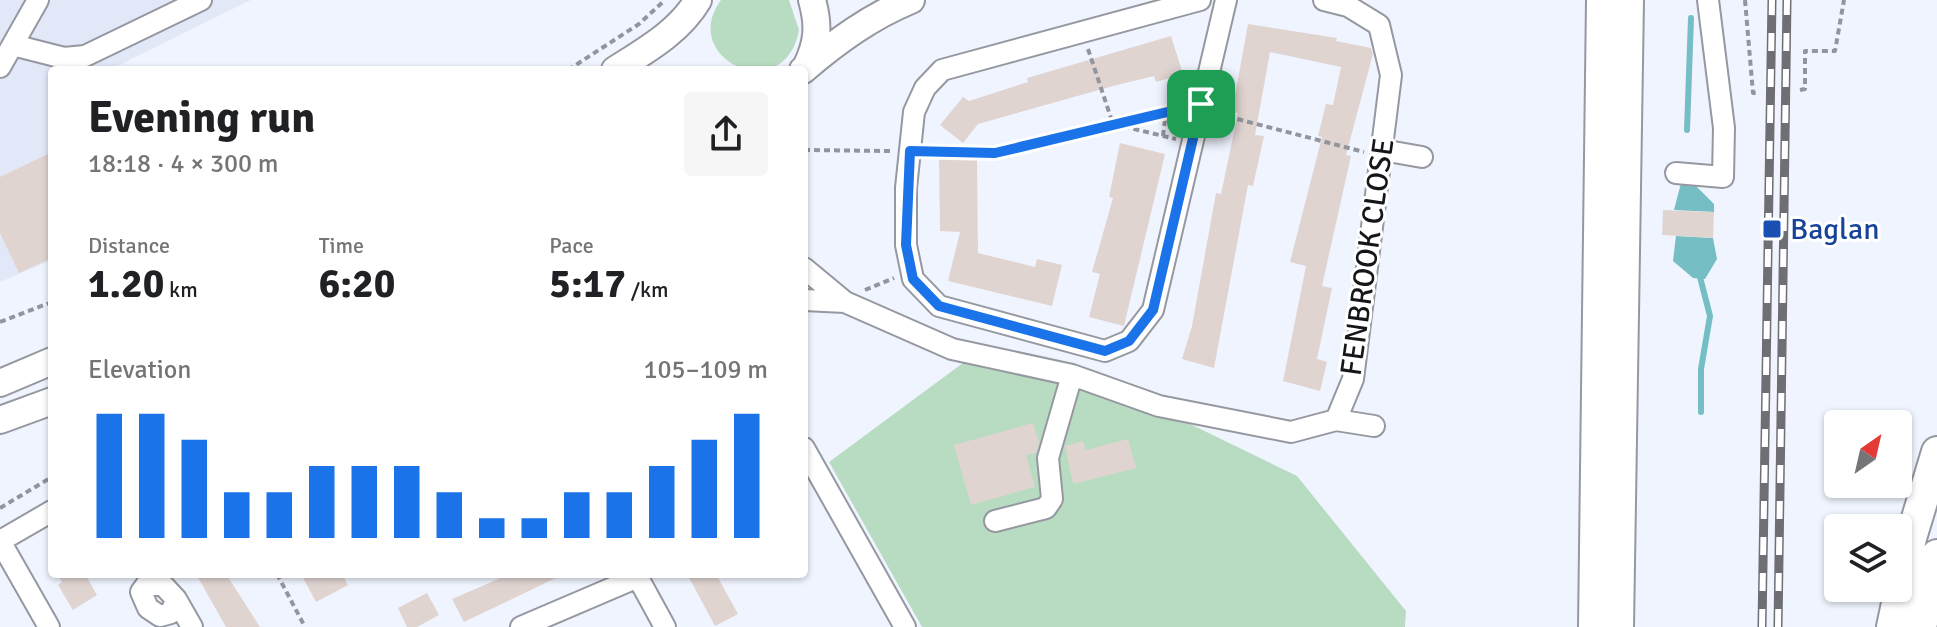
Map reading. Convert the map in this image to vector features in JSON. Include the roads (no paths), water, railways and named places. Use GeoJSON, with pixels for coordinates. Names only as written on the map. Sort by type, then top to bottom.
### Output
{"type":"FeatureCollection","features":[{"type":"Feature","properties":{"kind":"highway"},"geometry":{"type":"LineString","coordinates":[[1594,627],[1602,0]]}},
{"type":"Feature","properties":{"kind":"highway"},"geometry":{"type":"LineString","coordinates":[[1618,627],[1628,0]]}},
{"type":"Feature","properties":{"kind":"highway"},"geometry":{"type":"LineString","coordinates":[[1892,627],[1911,538],[1937,452]]}},
{"type":"Feature","properties":{"kind":"highway"},"geometry":{"type":"LineString","coordinates":[[1921,627],[1937,555]]}},
{"type":"Feature","properties":{"kind":"main road"},"geometry":{"type":"LineString","coordinates":[[621,66],[664,38],[686,18],[698,0]]}},
{"type":"Feature","properties":{"kind":"main road"},"geometry":{"type":"LineString","coordinates":[[806,66],[816,46],[818,21],[812,0]]}},
{"type":"Feature","properties":{"kind":"main road"},"geometry":{"type":"LineString","coordinates":[[808,66],[847,33],[879,13],[911,0]]}},
{"type":"Feature","properties":{"kind":"main road"},"geometry":{"type":"LineString","coordinates":[[0,383],[48,363]]}},
{"type":"Feature","properties":{"kind":"main road"},"geometry":{"type":"LineString","coordinates":[[0,420],[48,402]]}},
{"type":"Feature","properties":{"kind":"street"},"geometry":{"type":"LineString","coordinates":[[0,67],[38,0]]}},
{"type":"Feature","properties":{"kind":"street"},"geometry":{"type":"LineString","coordinates":[[13,45],[64,58],[85,56],[201,0]]}},
{"type":"Feature","properties":{"kind":"street"},"geometry":{"type":"LineString","coordinates":[[1200,0],[942,70],[925,88],[914,112],[906,188],[909,272],[939,306],[1105,351],[1129,341],[1153,310],[1226,0]]}},
{"type":"Feature","properties":{"kind":"street","name":"FENBROOK CLOSE"},"geometry":{"type":"LineString","coordinates":[[1324,0],[1348,6],[1379,25],[1391,75],[1353,379],[1336,420]]}},
{"type":"Feature","properties":{"kind":"street"},"geometry":{"type":"LineString","coordinates":[[1676,173],[1723,177],[1724,128],[1708,0]]}},
{"type":"Feature","properties":{"kind":"street"},"geometry":{"type":"LineString","coordinates":[[1382,153],[1422,157]]}},
{"type":"Feature","properties":{"kind":"street"},"geometry":{"type":"LineString","coordinates":[[808,271],[842,300],[952,349],[1072,375],[1159,406],[1291,432],[1336,420],[1374,426]]}},
{"type":"Feature","properties":{"kind":"street"},"geometry":{"type":"LineString","coordinates":[[808,300],[842,300]]}},
{"type":"Feature","properties":{"kind":"street"},"geometry":{"type":"LineString","coordinates":[[995,521],[1046,508],[1052,499],[1048,458],[1072,375]]}},
{"type":"Feature","properties":{"kind":"street"},"geometry":{"type":"LineString","coordinates":[[808,455],[905,627]]}},
{"type":"Feature","properties":{"kind":"street"},"geometry":{"type":"LineString","coordinates":[[48,513],[0,541],[49,627]]}},
{"type":"Feature","properties":{"kind":"street"},"geometry":{"type":"LineString","coordinates":[[521,627],[632,578]]}},
{"type":"Feature","properties":{"kind":"street"},"geometry":{"type":"LineString","coordinates":[[638,578],[665,627]]}},
{"type":"Feature","properties":{"kind":"street"},"geometry":{"type":"LineString","coordinates":[[176,599],[192,627]]}},
{"type":"Feature","properties":{"kind":"water"},"geometry":{"type":"Polygon","coordinates":[[[1681,183],[1693,183],[1714,204],[1714,212],[1674,210],[1681,183]]]}},
{"type":"Feature","properties":{"kind":"water"},"geometry":{"type":"Polygon","coordinates":[[[1676,236],[1713,238],[1717,259],[1705,279],[1693,278],[1673,261],[1676,236]]]}},
{"type":"Feature","properties":{"kind":"waterway"},"geometry":{"type":"LineString","coordinates":[[1687,130],[1691,18]]}},
{"type":"Feature","properties":{"kind":"waterway"},"geometry":{"type":"LineString","coordinates":[[1699,273],[1710,316],[1701,369],[1701,412]]}},
{"type":"Feature","properties":{"kind":"railway"},"geometry":{"type":"LineString","coordinates":[[1762,627],[1772,0]]}},
{"type":"Feature","properties":{"kind":"railway"},"geometry":{"type":"LineString","coordinates":[[1778,627],[1787,0]]}},
{"type":"Feature","properties":{"kind":"place","name":"Baglan"},"geometry":{"type":"Point","coordinates":[1772,229]}}]}
